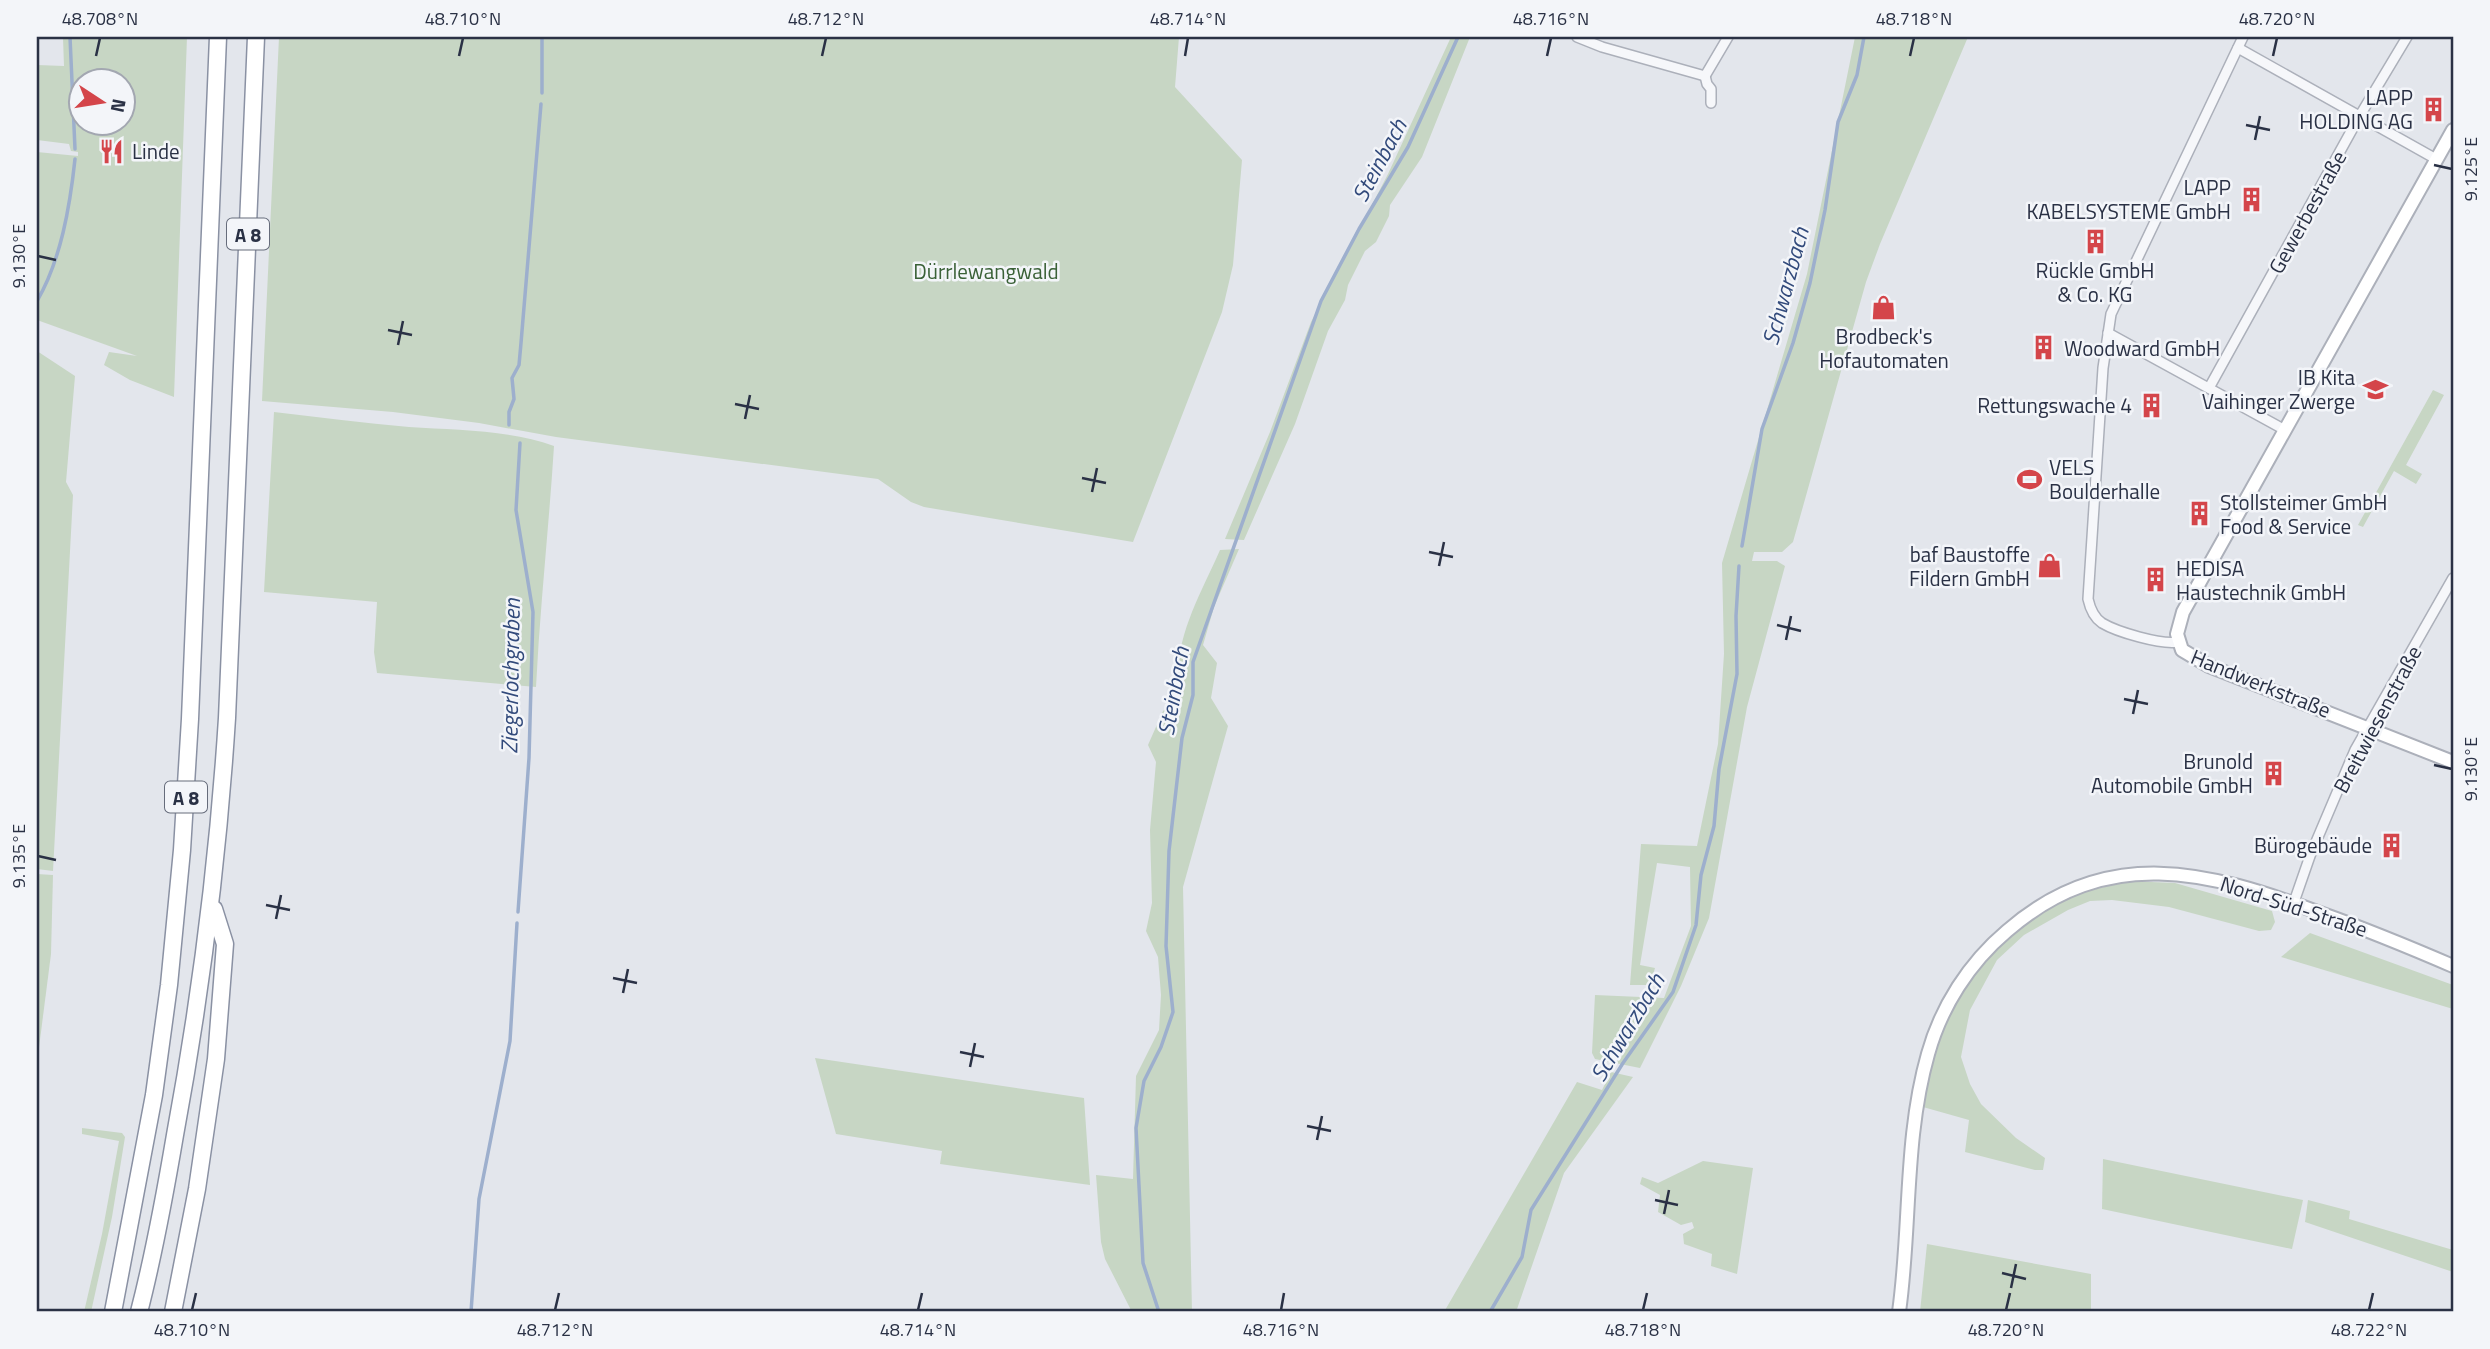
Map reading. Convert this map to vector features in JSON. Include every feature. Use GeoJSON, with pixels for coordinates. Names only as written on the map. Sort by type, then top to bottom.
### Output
{"type":"FeatureCollection","features":[{"type":"Feature","properties":{"kind":"highway","name":"A 8"},"geometry":{"type":"LineString","coordinates":[[113,1312],[154,1095],[169,985],[181,861],[190,719],[218,37]]}},
{"type":"Feature","properties":{"kind":"highway","name":"A 8"},"geometry":{"type":"LineString","coordinates":[[139,1312],[163,1205],[186,1079],[212,904],[227,718],[256,37]]}},
{"type":"Feature","properties":{"kind":"highway","name":"A 8"},"geometry":{"type":"LineString","coordinates":[[173,1312],[208,1119],[222,996],[225,944],[212,904]]}},
{"type":"Feature","properties":{"kind":"street"},"geometry":{"type":"LineString","coordinates":[[1577,37],[1602,47],[1705,76]]}},
{"type":"Feature","properties":{"kind":"street"},"geometry":{"type":"LineString","coordinates":[[1711,103],[1711,89],[1705,76],[1728,37]]}},
{"type":"Feature","properties":{"kind":"street","name":"Handwerkstraße"},"geometry":{"type":"LineString","coordinates":[[2243,37],[2112,314],[2101,394],[2088,599],[2090,610],[2101,622],[2159,642],[2178,642],[2187,654],[2210,666],[2453,762]]}},
{"type":"Feature","properties":{"kind":"street","name":"Gewerbestraße"},"geometry":{"type":"LineString","coordinates":[[2209,388],[2359,117],[2407,37]]}},
{"type":"Feature","properties":{"kind":"street"},"geometry":{"type":"LineString","coordinates":[[2238,48],[2436,159]]}},
{"type":"Feature","properties":{"kind":"street"},"geometry":{"type":"LineString","coordinates":[[2178,642],[2177,629],[2183,611],[2453,130]]}},
{"type":"Feature","properties":{"kind":"street"},"geometry":{"type":"LineString","coordinates":[[2108,333],[2285,430]]}},
{"type":"Feature","properties":{"kind":"street","name":"Breitwiesenstraße"},"geometry":{"type":"LineString","coordinates":[[2294,902],[2343,777],[2368,727],[2453,578]]}},
{"type":"Feature","properties":{"kind":"street","name":"Nord-Süd-Straße"},"geometry":{"type":"LineString","coordinates":[[1899,1312],[1906,1256],[1915,1121],[1928,1054],[1948,1004],[1979,958],[2007,930],[2035,909],[2094,882],[2141,872],[2162,872],[2246,886],[2294,902],[2453,966]]}},
{"type":"Feature","properties":{"kind":"green space"},"geometry":{"type":"Polygon","coordinates":[[[187,37],[174,397],[130,380],[104,365],[109,352],[137,356],[37,320],[37,152],[78,156],[78,152],[71,151],[69,144],[37,140],[37,65],[64,66],[63,38],[187,37]]]}},
{"type":"Feature","properties":{"kind":"green space","name":"Dürrlewangwald"},"geometry":{"type":"Polygon","coordinates":[[[279,37],[1179,37],[1175,87],[1242,160],[1233,265],[1222,312],[1133,542],[924,507],[911,502],[878,479],[556,437],[479,423],[393,412],[262,401],[279,37]]]}},
{"type":"Feature","properties":{"kind":"green space"},"geometry":{"type":"Polygon","coordinates":[[[1451,37],[1470,37],[1422,157],[1390,205],[1389,216],[1376,242],[1365,251],[1348,285],[1345,300],[1328,331],[1295,424],[1244,540],[1225,539],[1270,432],[1311,322],[1388,174],[1451,37]]]}},
{"type":"Feature","properties":{"kind":"green space"},"geometry":{"type":"Polygon","coordinates":[[[1855,37],[1968,37],[1866,282],[1793,542],[1782,552],[1754,552],[1752,561],[1777,561],[1785,566],[1747,707],[1709,918],[1681,986],[1640,1068],[1595,1059],[1592,1053],[1595,995],[1664,998],[1691,926],[1690,867],[1657,863],[1640,965],[1655,968],[1650,985],[1630,985],[1641,844],[1697,846],[1718,744],[1724,654],[1722,563],[1807,274],[1855,37]]]}},
{"type":"Feature","properties":{"kind":"green space"},"geometry":{"type":"Polygon","coordinates":[[[37,351],[75,376],[66,482],[73,495],[53,871],[37,869],[37,351]]]}},
{"type":"Feature","properties":{"kind":"green space"},"geometry":{"type":"Polygon","coordinates":[[[2433,390],[2444,395],[2406,465],[2422,474],[2416,484],[2394,471],[2363,527],[2358,525],[2433,390]]]}},
{"type":"Feature","properties":{"kind":"green space"},"geometry":{"type":"Polygon","coordinates":[[[274,412],[501,434],[554,446],[536,687],[377,673],[374,652],[377,602],[264,592],[274,412]]]}},
{"type":"Feature","properties":{"kind":"green space"},"geometry":{"type":"Polygon","coordinates":[[[1239,549],[1214,607],[1203,645],[1217,663],[1211,698],[1228,726],[1183,887],[1192,1312],[1132,1312],[1105,1259],[1101,1242],[1096,1175],[1133,1179],[1136,1076],[1159,1030],[1161,995],[1158,957],[1146,931],[1152,903],[1150,830],[1156,762],[1148,745],[1163,711],[1180,696],[1179,658],[1183,639],[1220,550],[1239,549]]]}},
{"type":"Feature","properties":{"kind":"green space"},"geometry":{"type":"Polygon","coordinates":[[[37,874],[53,875],[51,954],[37,1063],[37,874]]]}},
{"type":"Feature","properties":{"kind":"green space"},"geometry":{"type":"Polygon","coordinates":[[[2127,881],[2175,883],[2272,911],[2275,922],[2271,930],[2259,931],[2169,907],[2112,900],[2090,901],[2024,935],[1997,960],[1970,1010],[1961,1057],[1970,1084],[1981,1104],[2016,1138],[2045,1158],[2043,1170],[1965,1152],[1969,1120],[1923,1107],[1935,1047],[1955,1002],[1983,962],[2014,928],[2081,893],[2127,881]]]}},
{"type":"Feature","properties":{"kind":"green space"},"geometry":{"type":"Polygon","coordinates":[[[2310,933],[2453,985],[2453,1009],[2281,957],[2310,933]]]}},
{"type":"Feature","properties":{"kind":"green space"},"geometry":{"type":"Polygon","coordinates":[[[815,1058],[1084,1098],[1090,1185],[940,1164],[942,1151],[836,1134],[815,1058]]]}},
{"type":"Feature","properties":{"kind":"green space"},"geometry":{"type":"Polygon","coordinates":[[[1611,1072],[1633,1077],[1564,1173],[1516,1312],[1444,1312],[1577,1082],[1602,1090],[1611,1072]]]}},
{"type":"Feature","properties":{"kind":"green space"},"geometry":{"type":"Polygon","coordinates":[[[82,1128],[122,1133],[125,1137],[112,1217],[91,1312],[84,1312],[119,1141],[82,1134],[82,1128]]]}},
{"type":"Feature","properties":{"kind":"green space"},"geometry":{"type":"Polygon","coordinates":[[[2103,1159],[2303,1200],[2292,1249],[2102,1209],[2103,1159]]]}},
{"type":"Feature","properties":{"kind":"green space"},"geometry":{"type":"Polygon","coordinates":[[[1703,1161],[1753,1168],[1737,1274],[1711,1266],[1712,1254],[1684,1244],[1683,1234],[1694,1228],[1692,1222],[1681,1225],[1658,1212],[1660,1195],[1640,1184],[1642,1177],[1658,1183],[1703,1161]]]}},
{"type":"Feature","properties":{"kind":"green space"},"geometry":{"type":"Polygon","coordinates":[[[2308,1200],[2350,1211],[2349,1219],[2453,1250],[2453,1272],[2305,1222],[2308,1200]]]}},
{"type":"Feature","properties":{"kind":"green space"},"geometry":{"type":"Polygon","coordinates":[[[1927,1244],[2091,1274],[2091,1312],[1920,1312],[1927,1244]]]}},
{"type":"Feature","properties":{"kind":"waterway"},"geometry":{"type":"LineString","coordinates":[[70,37],[75,149]]}},
{"type":"Feature","properties":{"kind":"waterway","name":"Ziegerlochgraben"},"geometry":{"type":"LineString","coordinates":[[542,37],[542,93]]}},
{"type":"Feature","properties":{"kind":"waterway","name":"Steinbach"},"geometry":{"type":"LineString","coordinates":[[1159,1312],[1143,1263],[1136,1128],[1144,1081],[1161,1047],[1173,1012],[1166,946],[1169,851],[1182,738],[1193,695],[1193,662],[1321,301],[1359,229],[1408,147],[1458,37]]}},
{"type":"Feature","properties":{"kind":"waterway","name":"Schwarzbach"},"geometry":{"type":"LineString","coordinates":[[1742,546],[1762,429],[1793,343],[1810,283],[1825,210],[1838,122],[1857,75],[1864,37]]}},
{"type":"Feature","properties":{"kind":"waterway","name":"Ziegerlochgraben"},"geometry":{"type":"LineString","coordinates":[[509,425],[509,412],[514,399],[512,378],[519,365],[541,104]]}},
{"type":"Feature","properties":{"kind":"waterway"},"geometry":{"type":"LineString","coordinates":[[37,301],[52,268],[63,232],[75,159]]}},
{"type":"Feature","properties":{"kind":"waterway","name":"Ziegerlochgraben"},"geometry":{"type":"LineString","coordinates":[[518,912],[529,758],[533,612],[516,510],[520,443]]}},
{"type":"Feature","properties":{"kind":"waterway","name":"Schwarzbach"},"geometry":{"type":"LineString","coordinates":[[1490,1312],[1522,1257],[1531,1210],[1623,1063],[1673,992],[1696,925],[1701,875],[1714,826],[1719,769],[1737,674],[1739,566]]}},
{"type":"Feature","properties":{"kind":"waterway","name":"Ziegerlochgraben"},"geometry":{"type":"LineString","coordinates":[[471,1312],[479,1199],[510,1041],[517,923]]}},
{"type":"Feature","properties":{"kind":"place","name":"LAPP HOLDING AG"},"geometry":{"type":"Point","coordinates":[2433,109]}},
{"type":"Feature","properties":{"kind":"place","name":"Linde"},"geometry":{"type":"Point","coordinates":[112,151]}},
{"type":"Feature","properties":{"kind":"place","name":"LAPP KABELSYSTEME GmbH"},"geometry":{"type":"Point","coordinates":[2251,199]}},
{"type":"Feature","properties":{"kind":"place","name":"Rückle GmbH & Co. KG"},"geometry":{"type":"Point","coordinates":[2095,241]}},
{"type":"Feature","properties":{"kind":"place","name":"Brodbeck's Hofautomaten"},"geometry":{"type":"Point","coordinates":[1884,307]}},
{"type":"Feature","properties":{"kind":"place","name":"Woodward GmbH"},"geometry":{"type":"Point","coordinates":[2044,348]}},
{"type":"Feature","properties":{"kind":"place","name":"IB Kita Vaihinger Zwerge"},"geometry":{"type":"Point","coordinates":[2375,389]}},
{"type":"Feature","properties":{"kind":"place","name":"Rettungswache 4"},"geometry":{"type":"Point","coordinates":[2152,405]}},
{"type":"Feature","properties":{"kind":"place","name":"VELS Boulderhalle"},"geometry":{"type":"Point","coordinates":[2029,479]}},
{"type":"Feature","properties":{"kind":"place","name":"Stollsteimer GmbH Food & Service"},"geometry":{"type":"Point","coordinates":[2200,514]}},
{"type":"Feature","properties":{"kind":"place","name":"baf Baustoffe Fildern GmbH"},"geometry":{"type":"Point","coordinates":[2050,566]}},
{"type":"Feature","properties":{"kind":"place","name":"HEDISA Haustechnik GmbH"},"geometry":{"type":"Point","coordinates":[2156,580]}},
{"type":"Feature","properties":{"kind":"place","name":"Brunold Automobile GmbH"},"geometry":{"type":"Point","coordinates":[2273,773]}},
{"type":"Feature","properties":{"kind":"place","name":"Bürogebäude"},"geometry":{"type":"Point","coordinates":[2392,845]}}]}
